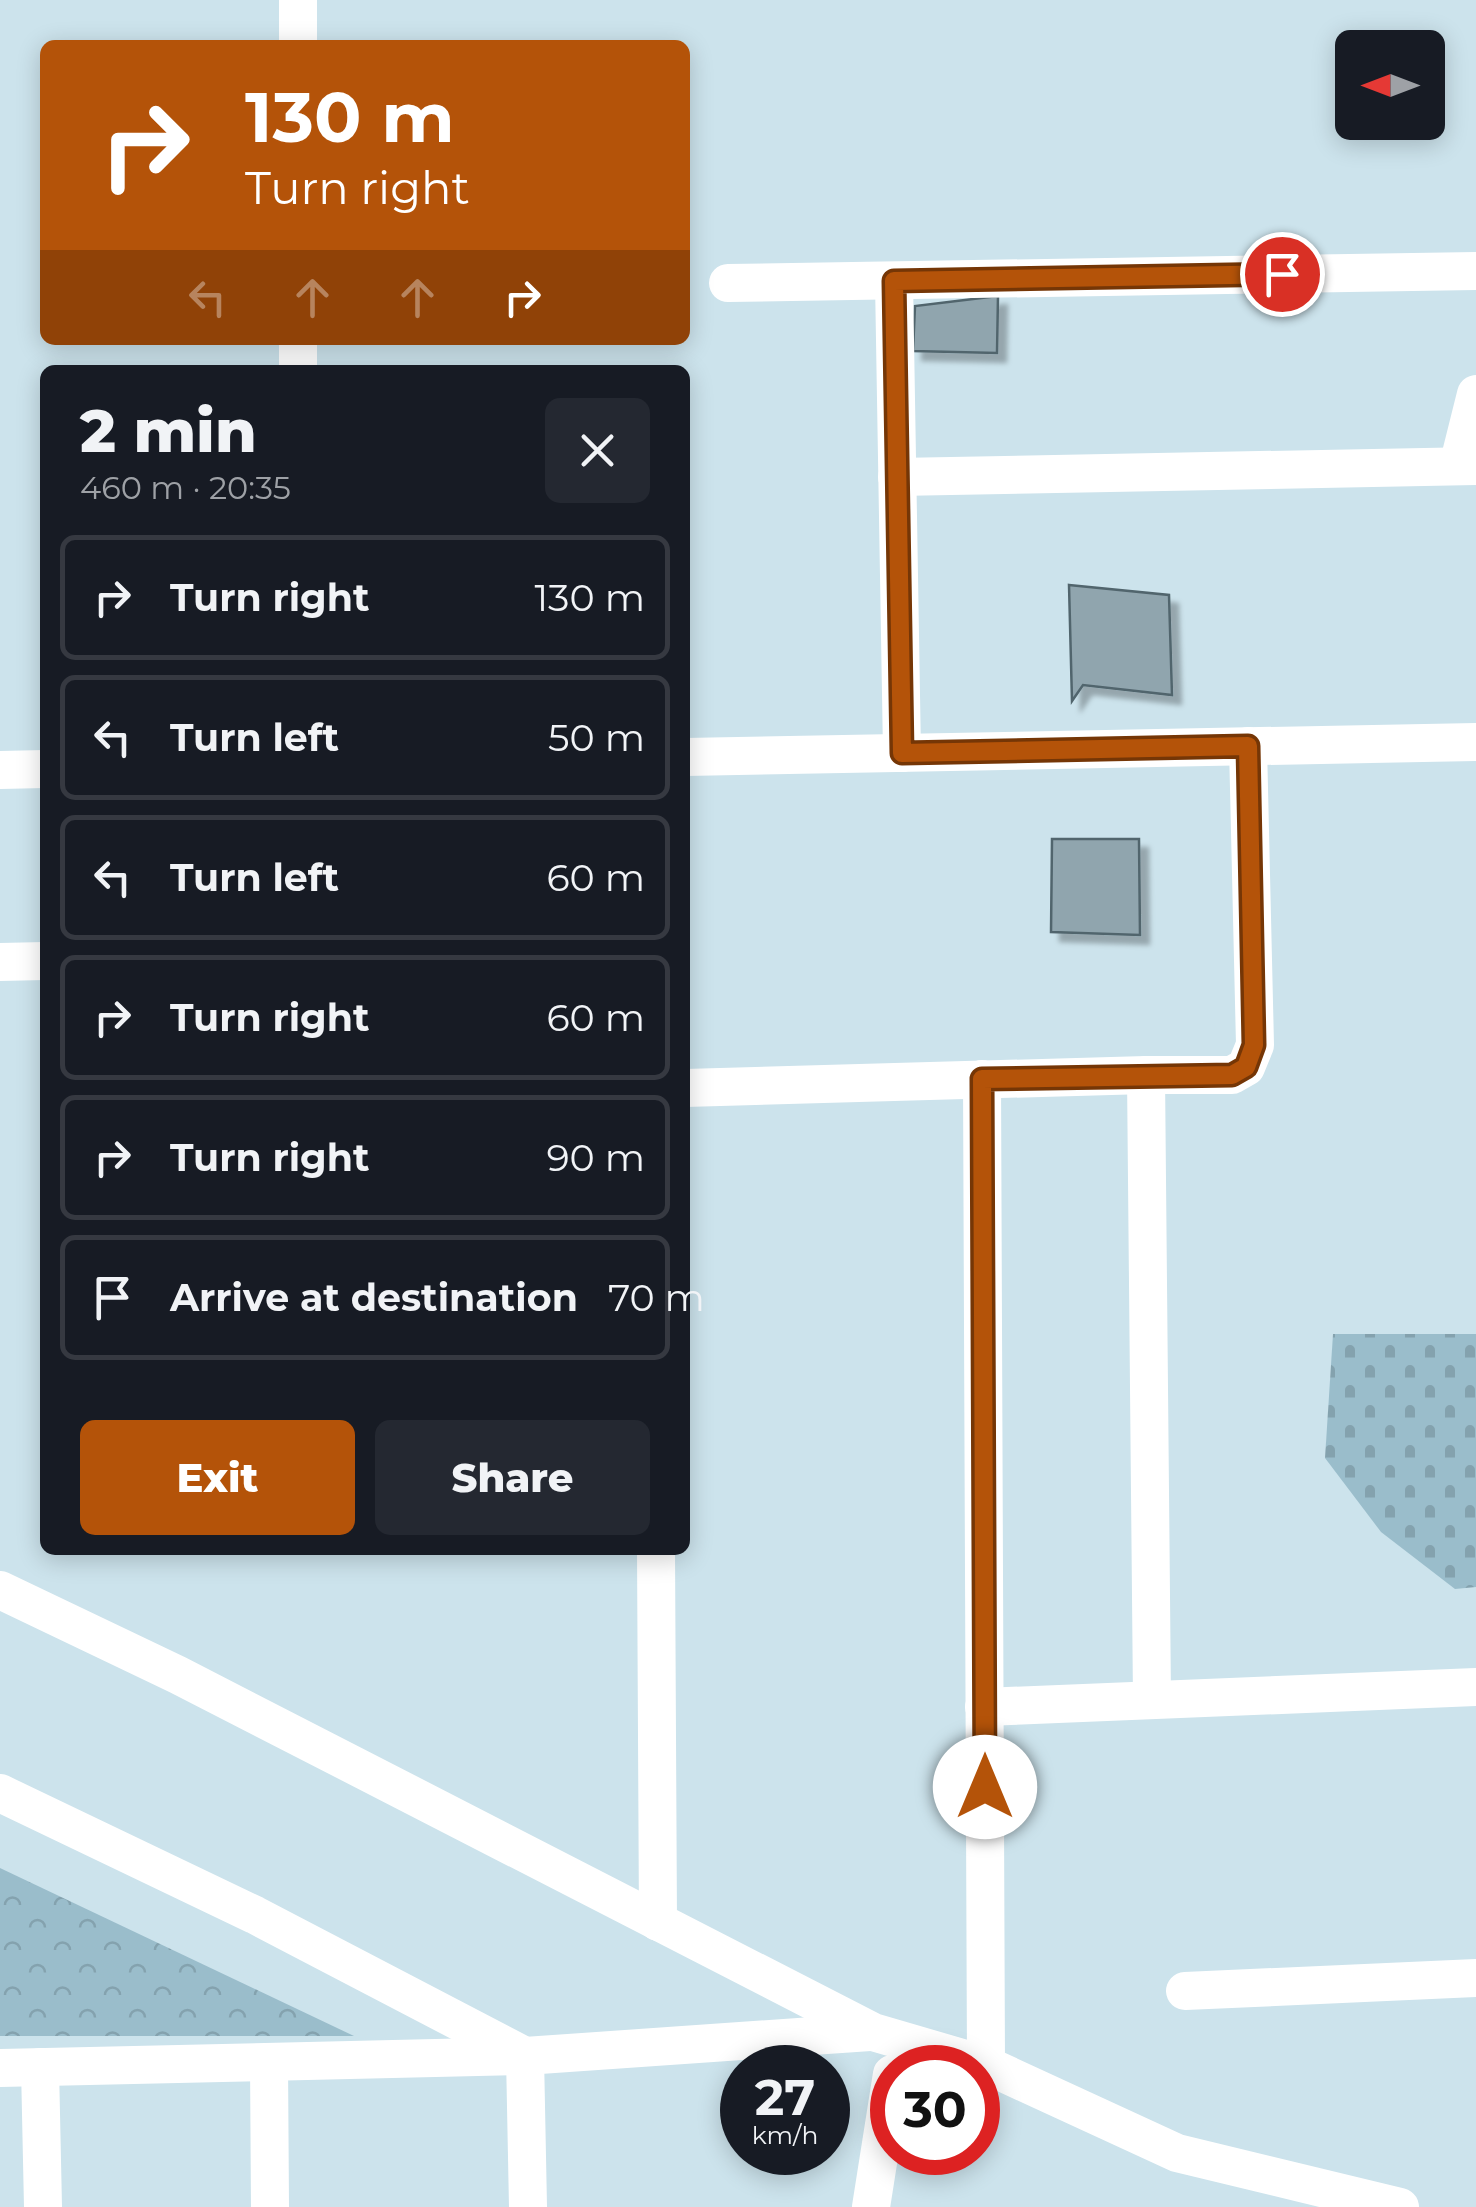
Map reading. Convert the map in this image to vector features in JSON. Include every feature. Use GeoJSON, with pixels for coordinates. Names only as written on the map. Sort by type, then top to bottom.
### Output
{"type":"FeatureCollection","features":[{"type":"Feature","properties":{"kind":"street"},"geometry":{"type":"LineString","coordinates":[[298,0],[298,40]]}},
{"type":"Feature","properties":{"kind":"street"},"geometry":{"type":"LineString","coordinates":[[728,283],[1476,271]]}},
{"type":"Feature","properties":{"kind":"street"},"geometry":{"type":"LineString","coordinates":[[894,281],[902,753]]}},
{"type":"Feature","properties":{"kind":"street"},"geometry":{"type":"LineString","coordinates":[[897,477],[1467,466],[1476,394]]}},
{"type":"Feature","properties":{"kind":"street"},"geometry":{"type":"LineString","coordinates":[[690,757],[1476,742]]}},
{"type":"Feature","properties":{"kind":"street"},"geometry":{"type":"LineString","coordinates":[[690,1088],[1146,1074],[1232,1075],[1246,1067],[1254,1045],[1248,746]]}},
{"type":"Feature","properties":{"kind":"street"},"geometry":{"type":"LineString","coordinates":[[0,770],[40,769]]}},
{"type":"Feature","properties":{"kind":"street"},"geometry":{"type":"LineString","coordinates":[[0,962],[40,961]]}},
{"type":"Feature","properties":{"kind":"street"},"geometry":{"type":"LineString","coordinates":[[1146,1074],[1152,1700]]}},
{"type":"Feature","properties":{"kind":"street"},"geometry":{"type":"LineString","coordinates":[[982,1079],[986,2045]]}},
{"type":"Feature","properties":{"kind":"street"},"geometry":{"type":"LineString","coordinates":[[656,1555],[658,1922]]}},
{"type":"Feature","properties":{"kind":"street"},"geometry":{"type":"LineString","coordinates":[[0,1590],[178,1675],[658,1922],[875,2045]]}},
{"type":"Feature","properties":{"kind":"street"},"geometry":{"type":"LineString","coordinates":[[984,1707],[1476,1686]]}},
{"type":"Feature","properties":{"kind":"street"},"geometry":{"type":"LineString","coordinates":[[0,1793],[255,1915],[525,2056]]}},
{"type":"Feature","properties":{"kind":"street"},"geometry":{"type":"LineString","coordinates":[[1185,1992],[1476,1978]]}},
{"type":"Feature","properties":{"kind":"street"},"geometry":{"type":"LineString","coordinates":[[0,2068],[525,2056],[870,2053]]}},
{"type":"Feature","properties":{"kind":"street"},"geometry":{"type":"LineString","coordinates":[[525,2056],[528,2207]]}},
{"type":"Feature","properties":{"kind":"street"},"geometry":{"type":"LineString","coordinates":[[269,2062],[270,2207]]}},
{"type":"Feature","properties":{"kind":"street"},"geometry":{"type":"LineString","coordinates":[[40,2067],[43,2207]]}},
{"type":"Feature","properties":{"kind":"street"},"geometry":{"type":"LineString","coordinates":[[1000,2072],[1177,2153],[1352,2202],[1400,2207]]}},
{"type":"Feature","properties":{"kind":"street"},"geometry":{"type":"LineString","coordinates":[[870,2207],[874,2175]]}},
{"type":"Feature","properties":{"kind":"green space"},"geometry":{"type":"Polygon","coordinates":[[[1333,1334],[1476,1334],[1476,1587],[1455,1589],[1381,1532],[1325,1458],[1333,1334]]]}},
{"type":"Feature","properties":{"kind":"green space"},"geometry":{"type":"Polygon","coordinates":[[[0,1868],[354,2036],[0,2036],[0,1868]]]}},
{"type":"Feature","properties":{"kind":"building"},"geometry":{"type":"Polygon","coordinates":[[[998,296],[997,353],[913,351],[915,306],[998,296]]]}},
{"type":"Feature","properties":{"kind":"building"},"geometry":{"type":"Polygon","coordinates":[[[1069,585],[1169,595],[1172,695],[1083,685],[1072,701],[1069,585]]]}},
{"type":"Feature","properties":{"kind":"building"},"geometry":{"type":"Polygon","coordinates":[[[1052,839],[1139,839],[1140,935],[1051,932],[1052,839]]]}},
{"type":"Feature","properties":{"kind":"route"},"geometry":{"type":"LineString","coordinates":[[985,1787],[982,1079],[1232,1075],[1246,1067],[1254,1045],[1248,746],[902,753],[894,281],[1282,274]]}}]}
